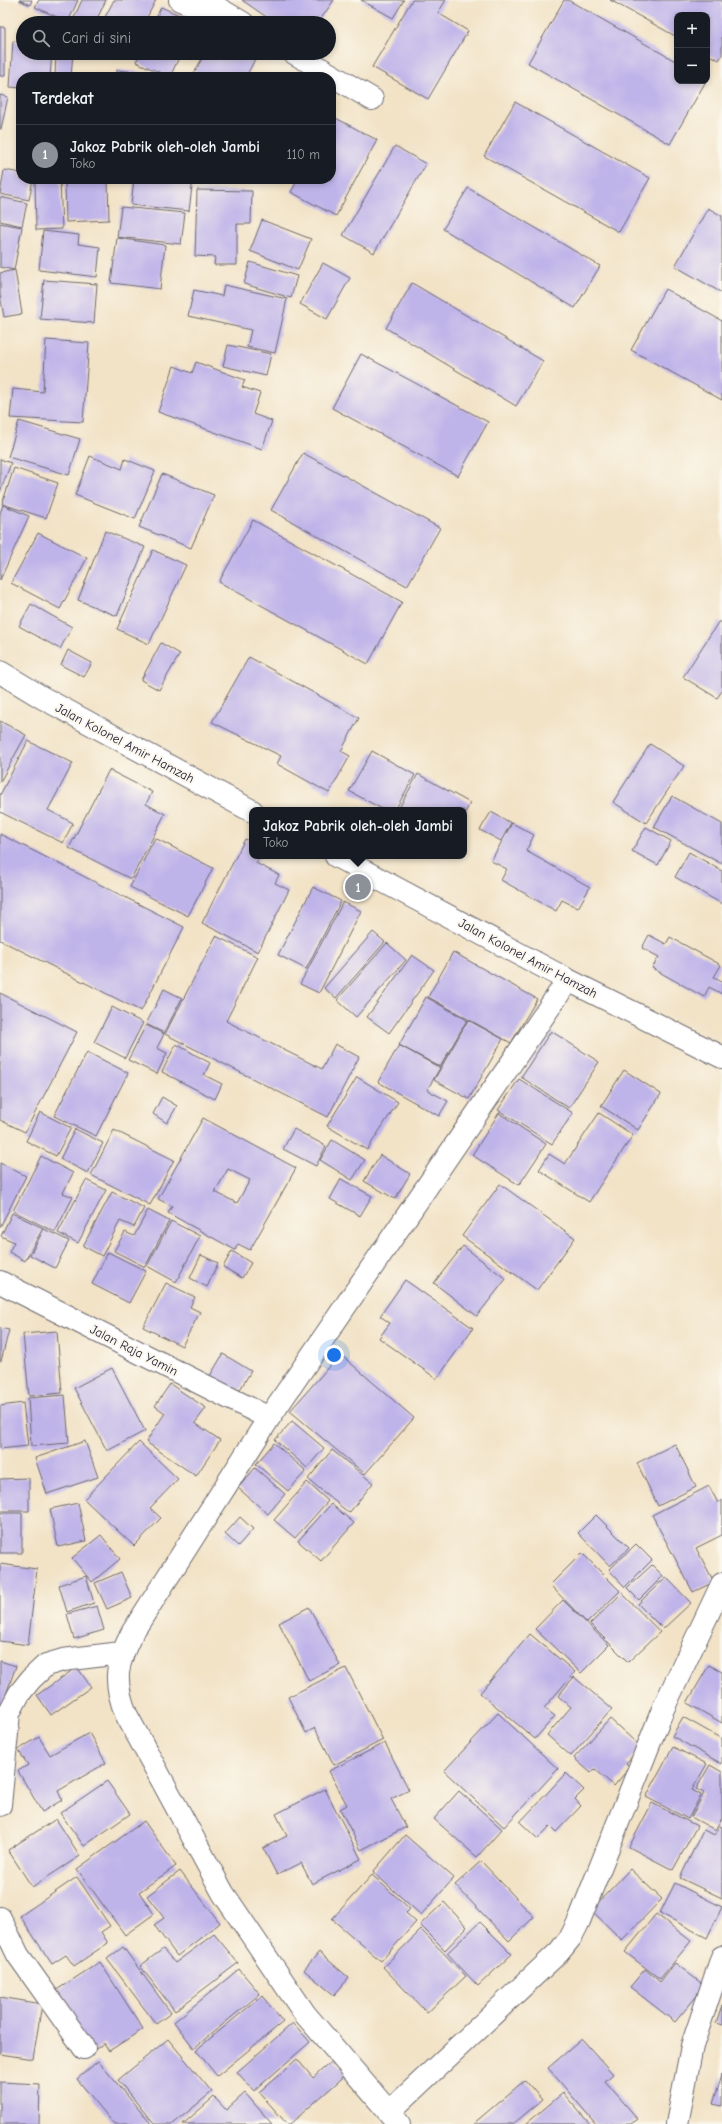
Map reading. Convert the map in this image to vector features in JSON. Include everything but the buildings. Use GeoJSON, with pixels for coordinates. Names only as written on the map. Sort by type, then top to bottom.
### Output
{"type":"FeatureCollection","features":[{"type":"Feature","properties":{"kind":"street"},"geometry":{"type":"LineString","coordinates":[[180,0],[190,4],[210,2],[232,16]]}},
{"type":"Feature","properties":{"kind":"street"},"geometry":{"type":"LineString","coordinates":[[306,60],[326,72]]}},
{"type":"Feature","properties":{"kind":"street"},"geometry":{"type":"LineString","coordinates":[[336,78],[372,99]]}},
{"type":"Feature","properties":{"kind":"street","name":"Jalan Kolonel Amir Hamzah"},"geometry":{"type":"LineString","coordinates":[[0,672],[76,716],[249,809]]}},
{"type":"Feature","properties":{"kind":"street","name":"Jalan Kolonel Amir Hamzah"},"geometry":{"type":"LineString","coordinates":[[342,859],[568,980],[722,1057]]}},
{"type":"Feature","properties":{"kind":"street"},"geometry":{"type":"LineString","coordinates":[[568,980],[269,1418],[132,1633],[121,1654],[117,1677],[119,1697],[126,1714],[223,1893],[305,2014],[394,2118],[559,1952],[571,1937],[579,1921],[663,1709],[722,1584]]}},
{"type":"Feature","properties":{"kind":"street","name":"Jalan Raja Yamin"},"geometry":{"type":"LineString","coordinates":[[0,1282],[269,1418]]}},
{"type":"Feature","properties":{"kind":"street"},"geometry":{"type":"LineString","coordinates":[[0,1805],[9,1713],[19,1694],[31,1678],[46,1665],[63,1660],[121,1654]]}},
{"type":"Feature","properties":{"kind":"street"},"geometry":{"type":"LineString","coordinates":[[0,1918],[18,1955],[84,2048]]}},
{"type":"Feature","properties":{"kind":"street"},"geometry":{"type":"LineString","coordinates":[[677,2124],[692,2046],[722,1957]]}},
{"type":"Feature","properties":{"kind":"place","name":"Jakoz Pabrik oleh-oleh Jambi"},"geometry":{"type":"Point","coordinates":[358,887]}}]}
